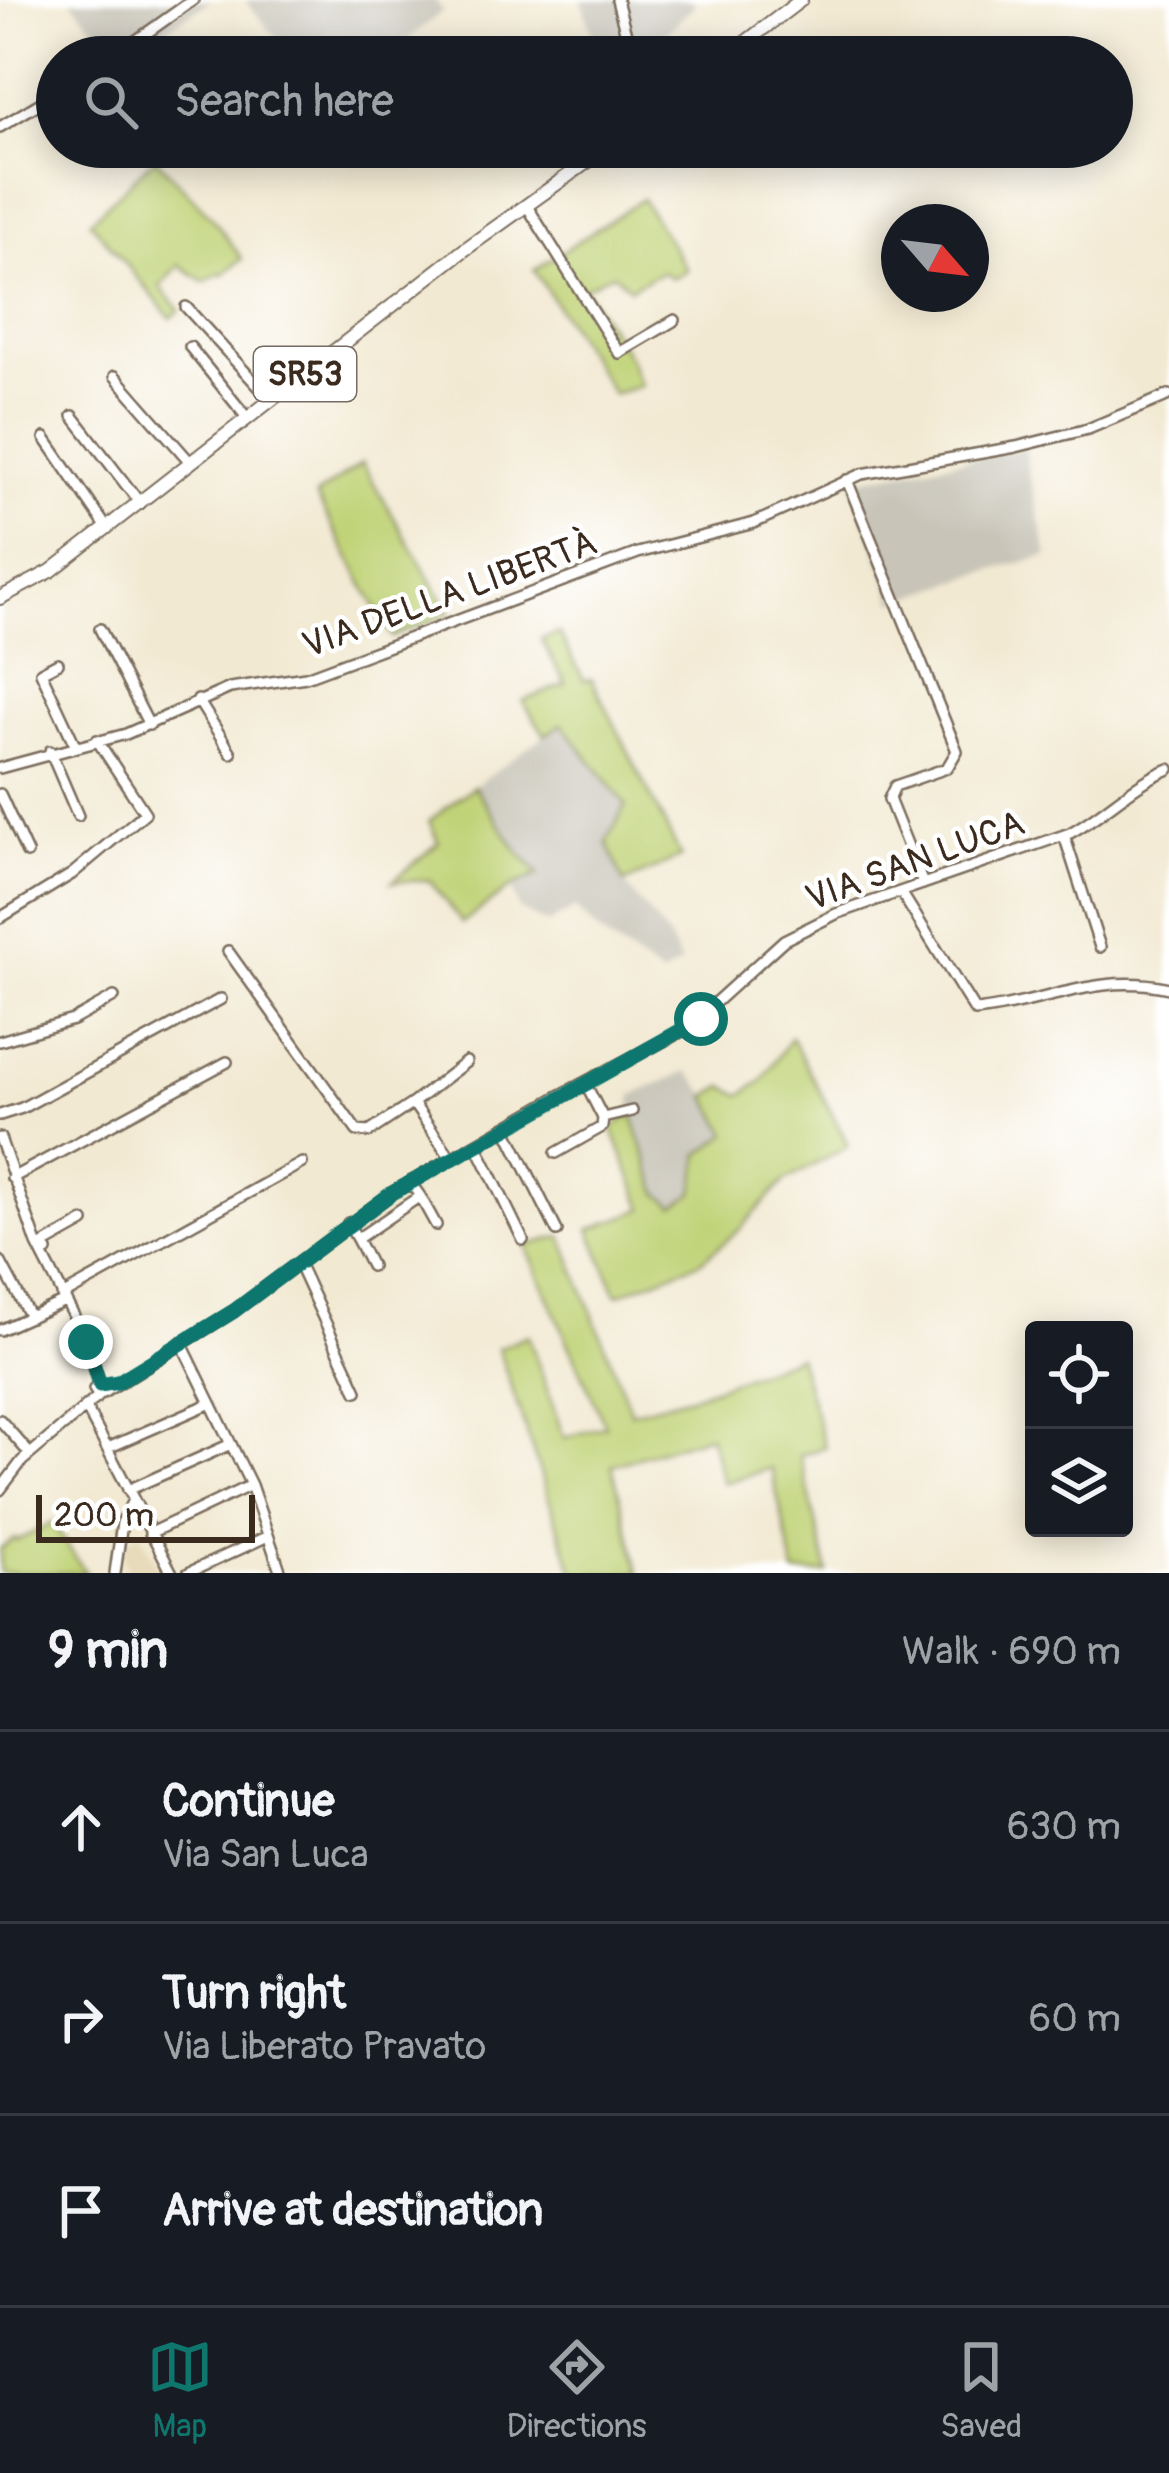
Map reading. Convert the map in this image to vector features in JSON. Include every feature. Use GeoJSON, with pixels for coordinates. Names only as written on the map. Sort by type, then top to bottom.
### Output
{"type":"FeatureCollection","features":[{"type":"Feature","properties":{"kind":"main road"},"geometry":{"type":"LineString","coordinates":[[754,36],[801,0]]}},
{"type":"Feature","properties":{"kind":"main road","name":"SR53"},"geometry":{"type":"LineString","coordinates":[[0,598],[51,571],[574,168]]}},
{"type":"Feature","properties":{"kind":"street"},"geometry":{"type":"LineString","coordinates":[[142,36],[193,0]]}},
{"type":"Feature","properties":{"kind":"street"},"geometry":{"type":"LineString","coordinates":[[617,0],[626,36]]}},
{"type":"Feature","properties":{"kind":"street"},"geometry":{"type":"LineString","coordinates":[[0,128],[36,106]]}},
{"type":"Feature","properties":{"kind":"street"},"geometry":{"type":"LineString","coordinates":[[527,206],[619,352],[675,320]]}},
{"type":"Feature","properties":{"kind":"street"},"geometry":{"type":"LineString","coordinates":[[186,307],[271,400]]}},
{"type":"Feature","properties":{"kind":"street"},"geometry":{"type":"LineString","coordinates":[[190,346],[248,418]]}},
{"type":"Feature","properties":{"kind":"street"},"geometry":{"type":"LineString","coordinates":[[115,376],[191,463]]}},
{"type":"Feature","properties":{"kind":"street","name":"VIA DELLA LIBERTÀ"},"geometry":{"type":"LineString","coordinates":[[0,768],[149,724],[230,688],[306,677],[638,553],[754,524],[862,473],[1016,447],[1088,429],[1169,394]]}},
{"type":"Feature","properties":{"kind":"street"},"geometry":{"type":"LineString","coordinates":[[73,416],[140,503]]}},
{"type":"Feature","properties":{"kind":"street"},"geometry":{"type":"LineString","coordinates":[[45,438],[107,528]]}},
{"type":"Feature","properties":{"kind":"street"},"geometry":{"type":"LineString","coordinates":[[847,480],[957,751],[947,768],[895,786],[889,799],[923,884]]}},
{"type":"Feature","properties":{"kind":"street"},"geometry":{"type":"LineString","coordinates":[[100,629],[149,724]]}},
{"type":"Feature","properties":{"kind":"street"},"geometry":{"type":"LineString","coordinates":[[58,663],[41,672],[75,745]]}},
{"type":"Feature","properties":{"kind":"street"},"geometry":{"type":"LineString","coordinates":[[198,700],[231,753]]}},
{"type":"Feature","properties":{"kind":"street"},"geometry":{"type":"LineString","coordinates":[[0,918],[72,874],[145,813],[97,740]]}},
{"type":"Feature","properties":{"kind":"street"},"geometry":{"type":"LineString","coordinates":[[50,752],[78,816]]}},
{"type":"Feature","properties":{"kind":"street","name":"VIA SAN LUCA"},"geometry":{"type":"LineString","coordinates":[[98,1388],[116,1383],[234,1311],[410,1182],[701,1019],[784,940],[836,914],[1064,836],[1104,813],[1140,783],[1169,769]]}},
{"type":"Feature","properties":{"kind":"street"},"geometry":{"type":"LineString","coordinates":[[0,794],[27,854]]}},
{"type":"Feature","properties":{"kind":"street"},"geometry":{"type":"LineString","coordinates":[[1064,836],[1100,947]]}},
{"type":"Feature","properties":{"kind":"street"},"geometry":{"type":"LineString","coordinates":[[901,892],[975,1011],[1102,983],[1136,981],[1169,988]]}},
{"type":"Feature","properties":{"kind":"street"},"geometry":{"type":"LineString","coordinates":[[228,951],[357,1131],[369,1132],[466,1062]]}},
{"type":"Feature","properties":{"kind":"street"},"geometry":{"type":"LineString","coordinates":[[0,1041],[74,1020],[114,997]]}},
{"type":"Feature","properties":{"kind":"street"},"geometry":{"type":"LineString","coordinates":[[0,1115],[22,1108],[221,999]]}},
{"type":"Feature","properties":{"kind":"street"},"geometry":{"type":"LineString","coordinates":[[12,1178],[227,1062]]}},
{"type":"Feature","properties":{"kind":"street"},"geometry":{"type":"LineString","coordinates":[[556,1154],[602,1127],[603,1118],[585,1083]]}},
{"type":"Feature","properties":{"kind":"street"},"geometry":{"type":"LineString","coordinates":[[413,1103],[452,1158]]}},
{"type":"Feature","properties":{"kind":"street"},"geometry":{"type":"LineString","coordinates":[[603,1118],[632,1111]]}},
{"type":"Feature","properties":{"kind":"street"},"geometry":{"type":"LineString","coordinates":[[505,1127],[557,1231]]}},
{"type":"Feature","properties":{"kind":"street"},"geometry":{"type":"LineString","coordinates":[[0,1138],[37,1244],[85,1338],[98,1388],[86,1405],[8,1475],[0,1490]]}},
{"type":"Feature","properties":{"kind":"street"},"geometry":{"type":"LineString","coordinates":[[476,1144],[523,1240]]}},
{"type":"Feature","properties":{"kind":"street"},"geometry":{"type":"LineString","coordinates":[[0,1330],[302,1163]]}},
{"type":"Feature","properties":{"kind":"street"},"geometry":{"type":"LineString","coordinates":[[410,1182],[436,1226]]}},
{"type":"Feature","properties":{"kind":"street"},"geometry":{"type":"LineString","coordinates":[[357,1239],[420,1196]]}},
{"type":"Feature","properties":{"kind":"street"},"geometry":{"type":"LineString","coordinates":[[64,1297],[44,1245],[84,1222]]}},
{"type":"Feature","properties":{"kind":"street"},"geometry":{"type":"LineString","coordinates":[[348,1223],[371,1266]]}},
{"type":"Feature","properties":{"kind":"street"},"geometry":{"type":"LineString","coordinates":[[0,1261],[30,1317]]}},
{"type":"Feature","properties":{"kind":"street"},"geometry":{"type":"LineString","coordinates":[[298,1263],[357,1390]]}},
{"type":"Feature","properties":{"kind":"street"},"geometry":{"type":"LineString","coordinates":[[181,1342],[250,1485],[281,1573]]}},
{"type":"Feature","properties":{"kind":"street"},"geometry":{"type":"LineString","coordinates":[[108,1448],[211,1402]]}},
{"type":"Feature","properties":{"kind":"street"},"geometry":{"type":"LineString","coordinates":[[86,1405],[172,1573]]}},
{"type":"Feature","properties":{"kind":"street"},"geometry":{"type":"LineString","coordinates":[[74,1415],[100,1433]]}},
{"type":"Feature","properties":{"kind":"street"},"geometry":{"type":"LineString","coordinates":[[0,1420],[30,1454]]}},
{"type":"Feature","properties":{"kind":"street"},"geometry":{"type":"LineString","coordinates":[[115,1573],[131,1495],[231,1444]]}},
{"type":"Feature","properties":{"kind":"street"},"geometry":{"type":"LineString","coordinates":[[150,1533],[250,1485]]}},
{"type":"Feature","properties":{"kind":"street"},"geometry":{"type":"LineString","coordinates":[[188,1573],[268,1536]]}},
{"type":"Feature","properties":{"kind":"shaded area"},"geometry":{"type":"Polygon","coordinates":[[[71,0],[211,0],[155,36],[101,36],[71,0]]]}},
{"type":"Feature","properties":{"kind":"shaded area"},"geometry":{"type":"Polygon","coordinates":[[[245,0],[435,0],[443,11],[412,36],[275,36],[245,0]]]}},
{"type":"Feature","properties":{"kind":"shaded area"},"geometry":{"type":"Polygon","coordinates":[[[582,0],[693,0],[694,6],[665,36],[593,36],[582,0]]]}},
{"type":"Feature","properties":{"kind":"shaded area"},"geometry":{"type":"Polygon","coordinates":[[[1026,448],[1048,556],[894,602],[850,481],[1026,448]]]}},
{"type":"Feature","properties":{"kind":"shaded area"},"geometry":{"type":"Polygon","coordinates":[[[562,723],[626,805],[607,842],[624,883],[668,937],[681,964],[662,976],[599,933],[575,908],[548,924],[519,909],[511,887],[538,873],[518,852],[474,786],[562,723]]]}},
{"type":"Feature","properties":{"kind":"shaded area"},"geometry":{"type":"Polygon","coordinates":[[[688,1071],[708,1095],[728,1134],[700,1154],[694,1193],[674,1206],[659,1194],[630,1116],[633,1095],[688,1071]]]}},
{"type":"Feature","properties":{"kind":"shaded area"},"geometry":{"type":"Polygon","coordinates":[[[140,1533],[161,1573],[121,1573],[128,1568],[123,1559],[127,1541],[140,1533]]]}},
{"type":"Feature","properties":{"kind":"green space"},"geometry":{"type":"Polygon","coordinates":[[[145,168],[165,168],[214,220],[242,259],[205,282],[179,265],[160,287],[180,310],[171,318],[90,221],[145,168]]]}},
{"type":"Feature","properties":{"kind":"green space"},"geometry":{"type":"Polygon","coordinates":[[[642,199],[687,270],[672,278],[662,272],[630,288],[613,273],[584,288],[630,359],[641,386],[613,394],[534,270],[642,199]]]}},
{"type":"Feature","properties":{"kind":"green space"},"geometry":{"type":"Polygon","coordinates":[[[362,463],[450,613],[392,637],[316,496],[362,463]]]}},
{"type":"Feature","properties":{"kind":"green space"},"geometry":{"type":"Polygon","coordinates":[[[559,633],[584,680],[592,679],[681,857],[624,883],[607,842],[626,805],[562,724],[545,735],[523,701],[566,684],[541,639],[559,633]]]}},
{"type":"Feature","properties":{"kind":"green space"},"geometry":{"type":"Polygon","coordinates":[[[474,786],[518,852],[539,874],[511,887],[462,923],[429,880],[392,882],[439,842],[429,821],[474,786]]]}},
{"type":"Feature","properties":{"kind":"green space"},"geometry":{"type":"Polygon","coordinates":[[[791,1037],[849,1146],[785,1181],[739,1230],[700,1262],[617,1295],[590,1229],[644,1209],[612,1128],[632,1114],[659,1194],[675,1206],[694,1193],[700,1154],[728,1134],[707,1096],[724,1086],[741,1095],[762,1081],[791,1037]]]}},
{"type":"Feature","properties":{"kind":"green space"},"geometry":{"type":"Polygon","coordinates":[[[562,1236],[631,1412],[698,1394],[798,1356],[825,1447],[800,1455],[828,1573],[795,1573],[771,1468],[724,1483],[709,1435],[612,1465],[639,1573],[574,1573],[498,1348],[528,1335],[564,1438],[605,1426],[526,1246],[562,1236]]]}},
{"type":"Feature","properties":{"kind":"green space"},"geometry":{"type":"Polygon","coordinates":[[[52,1523],[86,1573],[0,1573],[0,1549],[52,1523]]]}},
{"type":"Feature","properties":{"kind":"route"},"geometry":{"type":"LineString","coordinates":[[86,1342],[100,1385],[118,1382],[234,1311],[392,1193],[701,1019]]}}]}
